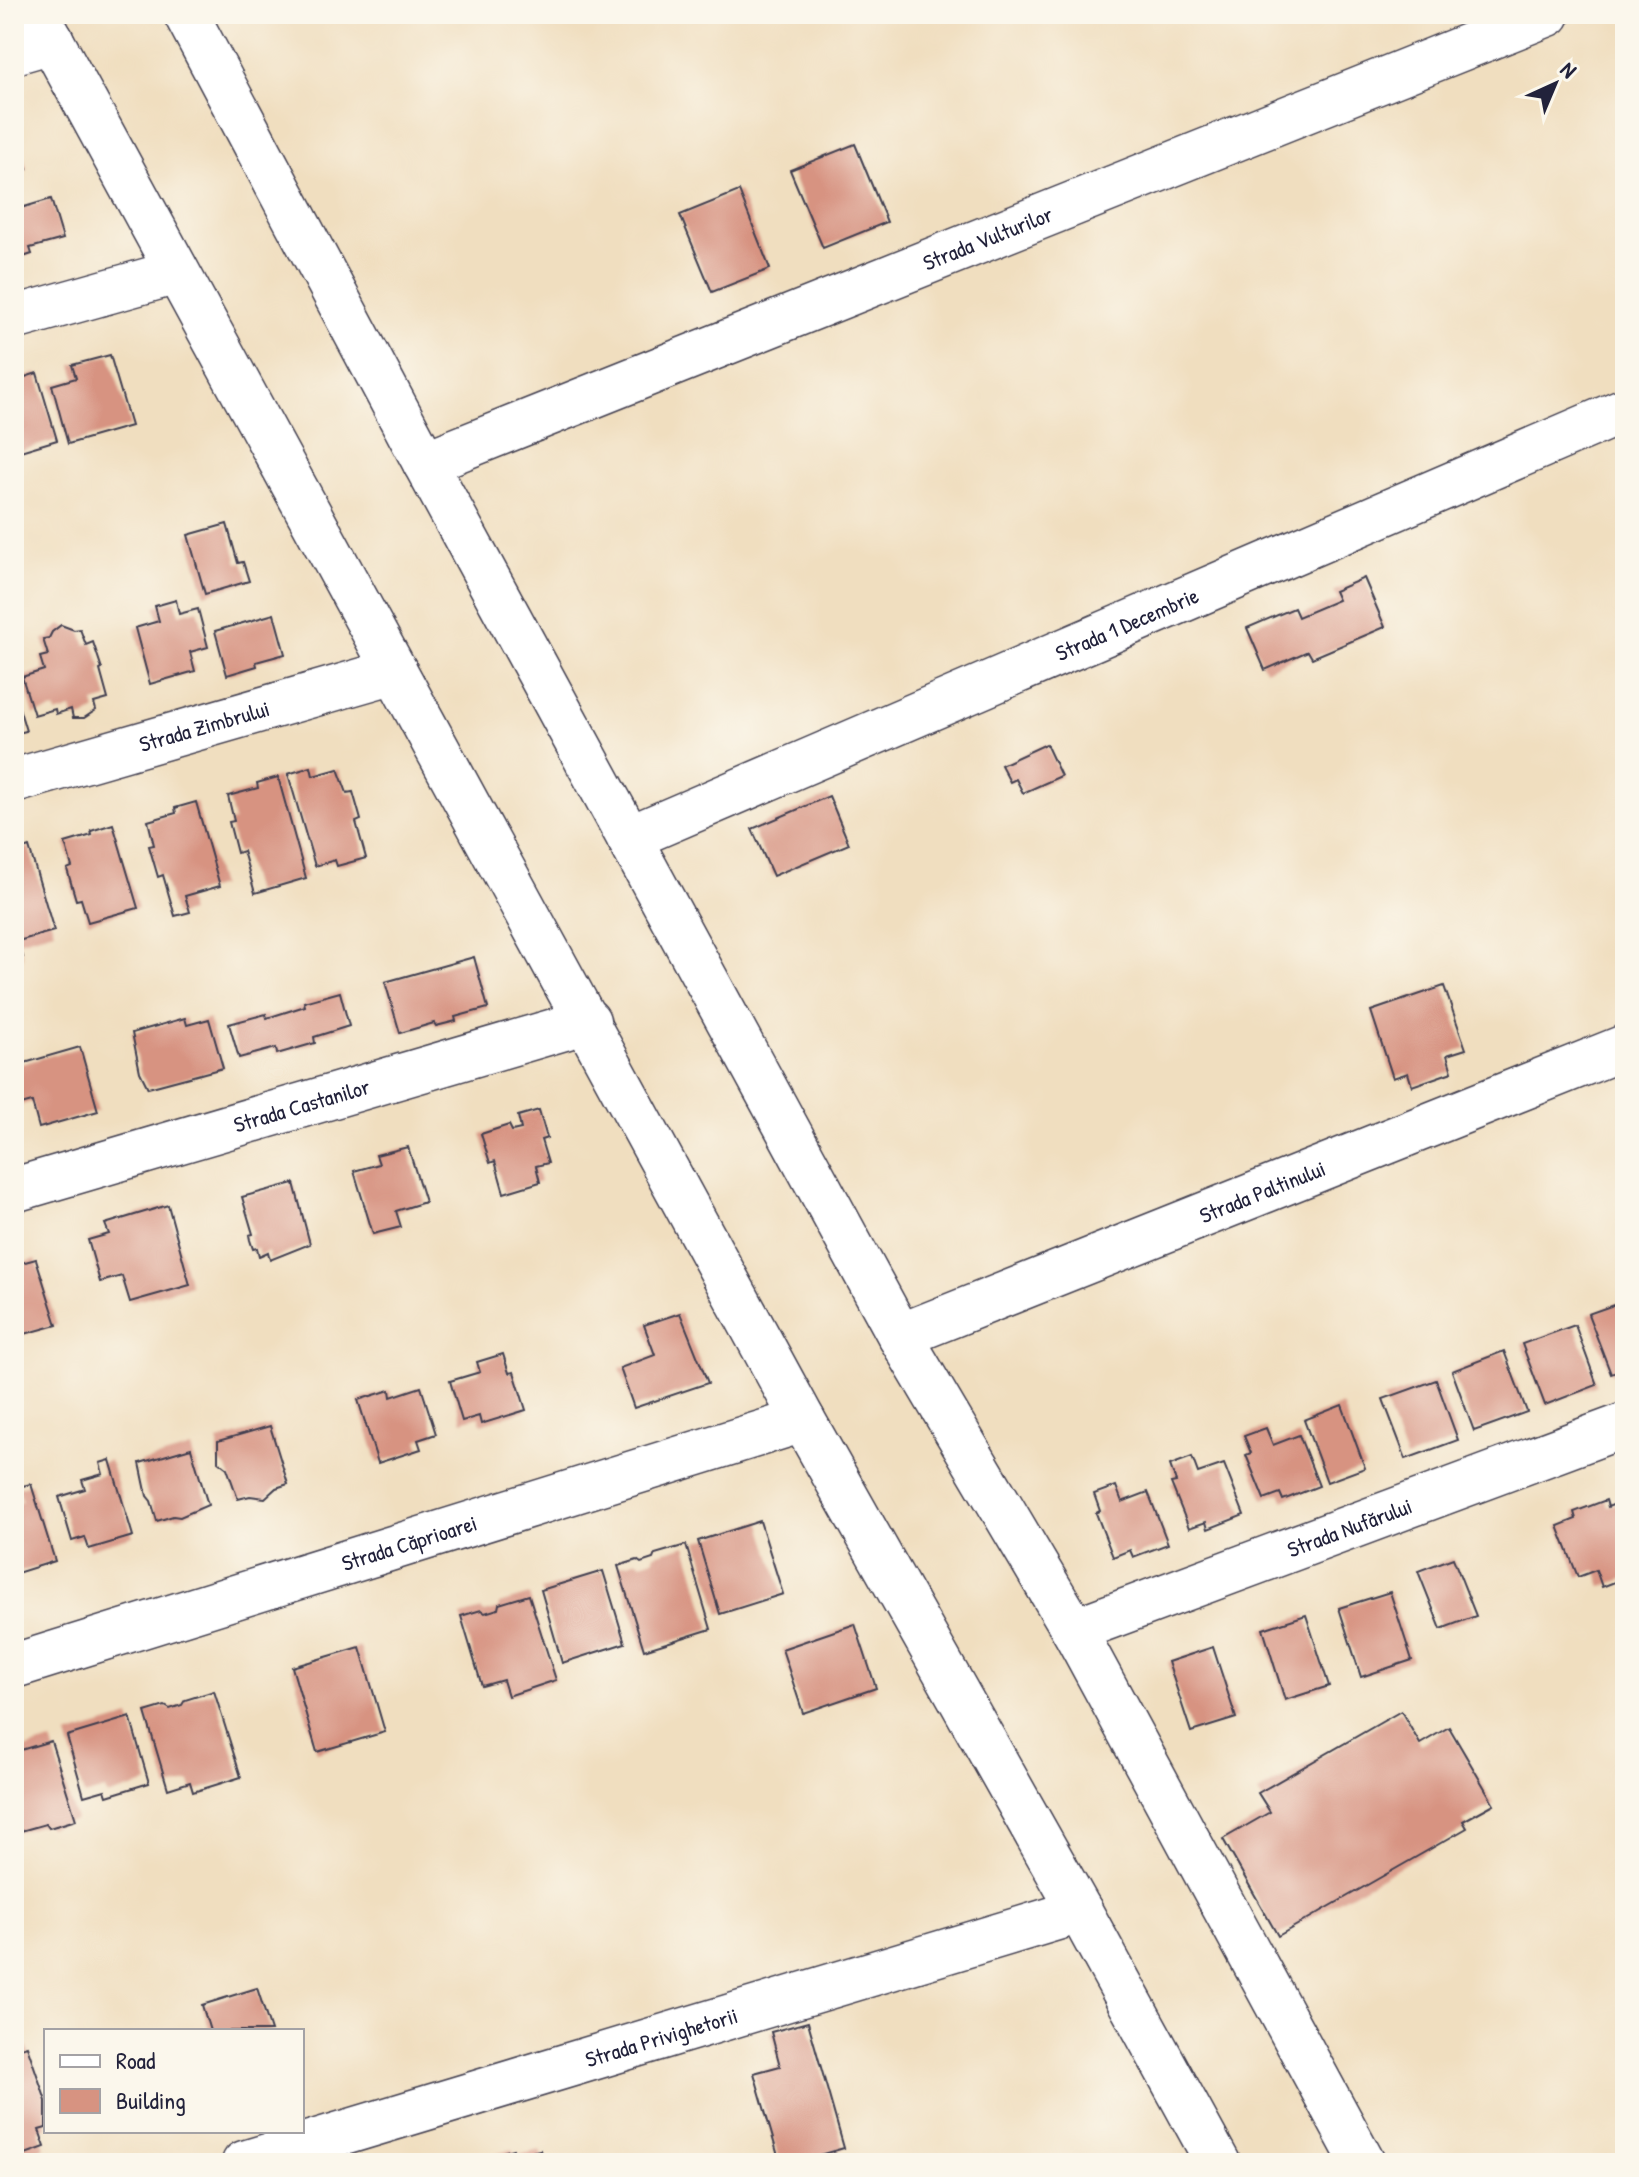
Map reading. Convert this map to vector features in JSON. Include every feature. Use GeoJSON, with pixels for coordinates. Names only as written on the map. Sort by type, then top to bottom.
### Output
{"type":"FeatureCollection","features":[{"type":"Feature","properties":{"kind":"street"},"geometry":{"type":"LineString","coordinates":[[186,14],[425,463],[900,1336],[1074,1630],[1363,2163]]}},
{"type":"Feature","properties":{"kind":"street","name":"Strada Vulturilor"},"geometry":{"type":"LineString","coordinates":[[425,463],[1548,14]]}},
{"type":"Feature","properties":{"kind":"street"},"geometry":{"type":"LineString","coordinates":[[34,36],[177,272],[803,1420],[1080,1911],[1218,2163]]}},
{"type":"Feature","properties":{"kind":"street"},"geometry":{"type":"LineString","coordinates":[[14,318],[177,272]]}},
{"type":"Feature","properties":{"kind":"street","name":"Strada 1 Decembrie"},"geometry":{"type":"LineString","coordinates":[[629,838],[1625,410]]}},
{"type":"Feature","properties":{"kind":"street","name":"Strada Zimbrului"},"geometry":{"type":"LineString","coordinates":[[14,781],[395,671]]}},
{"type":"Feature","properties":{"kind":"street","name":"Strada Castanilor"},"geometry":{"type":"LineString","coordinates":[[14,1190],[588,1021]]}},
{"type":"Feature","properties":{"kind":"street","name":"Strada Paltinului"},"geometry":{"type":"LineString","coordinates":[[900,1336],[1625,1047]]}},
{"type":"Feature","properties":{"kind":"street","name":"Strada Căprioarei"},"geometry":{"type":"LineString","coordinates":[[14,1666],[803,1420]]}},
{"type":"Feature","properties":{"kind":"street","name":"Strada Nufărului"},"geometry":{"type":"LineString","coordinates":[[1074,1630],[1625,1425]]}},
{"type":"Feature","properties":{"kind":"street","name":"Strada Privighetorii"},"geometry":{"type":"LineString","coordinates":[[244,2163],[1080,1911]]}},
{"type":"Feature","properties":{"kind":"building"},"geometry":{"type":"Polygon","coordinates":[[[855,144],[887,222],[823,248],[790,170],[855,144]]]}},
{"type":"Feature","properties":{"kind":"building"},"geometry":{"type":"Polygon","coordinates":[[[21,148],[27,169],[14,173],[14,150],[21,148]]]}},
{"type":"Feature","properties":{"kind":"building"},"geometry":{"type":"Polygon","coordinates":[[[739,191],[770,269],[712,292],[680,215],[739,191]]]}},
{"type":"Feature","properties":{"kind":"building"},"geometry":{"type":"Polygon","coordinates":[[[51,199],[63,239],[30,248],[32,254],[14,260],[14,210],[51,199]]]}},
{"type":"Feature","properties":{"kind":"building"},"geometry":{"type":"Polygon","coordinates":[[[110,355],[131,426],[68,444],[52,385],[76,378],[72,365],[110,355]]]}},
{"type":"Feature","properties":{"kind":"building"},"geometry":{"type":"Polygon","coordinates":[[[37,373],[57,440],[14,453],[14,385],[17,384],[16,380],[37,373]]]}},
{"type":"Feature","properties":{"kind":"building"},"geometry":{"type":"Polygon","coordinates":[[[227,524],[238,563],[243,562],[249,581],[205,594],[188,535],[227,524]]]}},
{"type":"Feature","properties":{"kind":"building"},"geometry":{"type":"Polygon","coordinates":[[[1364,578],[1385,627],[1312,658],[1308,651],[1265,670],[1247,628],[1294,608],[1298,617],[1338,600],[1334,591],[1364,578]]]}},
{"type":"Feature","properties":{"kind":"building"},"geometry":{"type":"Polygon","coordinates":[[[176,600],[179,614],[198,609],[208,647],[190,652],[195,671],[150,684],[135,628],[159,621],[155,606],[176,600]]]}},
{"type":"Feature","properties":{"kind":"building"},"geometry":{"type":"Polygon","coordinates":[[[274,614],[285,654],[227,675],[215,631],[274,614]]]}},
{"type":"Feature","properties":{"kind":"building"},"geometry":{"type":"Polygon","coordinates":[[[61,625],[80,629],[86,645],[93,642],[102,669],[108,699],[94,703],[96,710],[84,718],[73,718],[71,709],[56,714],[55,709],[34,715],[22,677],[44,670],[40,657],[48,655],[43,639],[49,638],[61,625]]]}},
{"type":"Feature","properties":{"kind":"building"},"geometry":{"type":"Polygon","coordinates":[[[14,691],[26,731],[14,734],[14,691]]]}},
{"type":"Feature","properties":{"kind":"building"},"geometry":{"type":"Polygon","coordinates":[[[1046,744],[1061,776],[1023,793],[1016,779],[1010,782],[1001,765],[1046,744]]]}},
{"type":"Feature","properties":{"kind":"building"},"geometry":{"type":"Polygon","coordinates":[[[311,767],[313,776],[338,769],[347,793],[353,792],[361,820],[356,822],[366,858],[337,866],[335,860],[315,866],[288,774],[311,767]]]}},
{"type":"Feature","properties":{"kind":"building"},"geometry":{"type":"Polygon","coordinates":[[[278,777],[306,878],[255,893],[243,851],[237,853],[229,822],[234,821],[228,796],[258,788],[257,783],[278,777]]]}},
{"type":"Feature","properties":{"kind":"building"},"geometry":{"type":"Polygon","coordinates":[[[829,796],[849,844],[773,876],[752,829],[829,796]]]}},
{"type":"Feature","properties":{"kind":"building"},"geometry":{"type":"Polygon","coordinates":[[[196,802],[220,886],[185,896],[190,912],[175,916],[163,875],[158,877],[149,846],[154,845],[148,821],[176,813],[175,808],[196,802]]]}},
{"type":"Feature","properties":{"kind":"building"},"geometry":{"type":"Polygon","coordinates":[[[113,824],[138,908],[88,922],[81,899],[76,900],[67,869],[72,867],[65,843],[92,835],[91,831],[113,824]]]}},
{"type":"Feature","properties":{"kind":"building"},"geometry":{"type":"Polygon","coordinates":[[[29,847],[54,931],[18,941],[23,957],[14,959],[14,852],[29,847]]]}},
{"type":"Feature","properties":{"kind":"building"},"geometry":{"type":"Polygon","coordinates":[[[474,957],[488,1008],[455,1017],[456,1021],[436,1026],[434,1023],[400,1033],[385,982],[474,957]]]}},
{"type":"Feature","properties":{"kind":"building"},"geometry":{"type":"Polygon","coordinates":[[[1444,986],[1466,1049],[1447,1055],[1452,1072],[1412,1086],[1408,1073],[1393,1078],[1371,1011],[1444,986]]]}},
{"type":"Feature","properties":{"kind":"building"},"geometry":{"type":"Polygon","coordinates":[[[340,992],[349,1026],[314,1037],[315,1043],[277,1054],[276,1048],[239,1058],[229,1024],[266,1014],[267,1018],[305,1006],[304,1002],[340,992]]]}},
{"type":"Feature","properties":{"kind":"building"},"geometry":{"type":"Polygon","coordinates":[[[185,1018],[187,1025],[209,1019],[223,1068],[148,1088],[140,1072],[132,1033],[185,1018]]]}},
{"type":"Feature","properties":{"kind":"building"},"geometry":{"type":"Polygon","coordinates":[[[80,1047],[98,1111],[39,1128],[32,1102],[14,1107],[14,1066],[80,1047]]]}},
{"type":"Feature","properties":{"kind":"building"},"geometry":{"type":"Polygon","coordinates":[[[539,1110],[547,1138],[541,1140],[548,1163],[536,1166],[540,1182],[504,1193],[495,1161],[490,1163],[481,1134],[509,1125],[512,1131],[521,1129],[518,1116],[539,1110]]]}},
{"type":"Feature","properties":{"kind":"building"},"geometry":{"type":"Polygon","coordinates":[[[408,1147],[425,1202],[396,1211],[401,1227],[373,1234],[354,1171],[379,1164],[376,1155],[408,1147]]]}},
{"type":"Feature","properties":{"kind":"building"},"geometry":{"type":"Polygon","coordinates":[[[294,1183],[310,1244],[270,1260],[268,1252],[259,1256],[250,1240],[249,1235],[253,1234],[242,1197],[294,1183]]]}},
{"type":"Feature","properties":{"kind":"building"},"geometry":{"type":"Polygon","coordinates":[[[168,1205],[190,1285],[130,1302],[122,1276],[100,1282],[88,1240],[109,1234],[105,1224],[168,1205]]]}},
{"type":"Feature","properties":{"kind":"building"},"geometry":{"type":"Polygon","coordinates":[[[36,1259],[57,1325],[14,1337],[14,1265],[36,1259]]]}},
{"type":"Feature","properties":{"kind":"building"},"geometry":{"type":"Polygon","coordinates":[[[1625,1301],[1625,1369],[1611,1374],[1588,1314],[1625,1301]]]}},
{"type":"Feature","properties":{"kind":"building"},"geometry":{"type":"Polygon","coordinates":[[[680,1313],[708,1383],[634,1408],[620,1368],[655,1355],[644,1325],[680,1313]]]}},
{"type":"Feature","properties":{"kind":"building"},"geometry":{"type":"Polygon","coordinates":[[[1575,1325],[1597,1385],[1545,1405],[1522,1344],[1575,1325]]]}},
{"type":"Feature","properties":{"kind":"building"},"geometry":{"type":"Polygon","coordinates":[[[1504,1351],[1527,1412],[1474,1431],[1452,1371],[1504,1351]]]}},
{"type":"Feature","properties":{"kind":"building"},"geometry":{"type":"Polygon","coordinates":[[[503,1354],[509,1373],[514,1372],[526,1410],[481,1424],[479,1416],[462,1421],[450,1381],[480,1372],[477,1362],[503,1354]]]}},
{"type":"Feature","properties":{"kind":"building"},"geometry":{"type":"Polygon","coordinates":[[[1436,1380],[1458,1440],[1406,1459],[1383,1399],[1436,1380]]]}},
{"type":"Feature","properties":{"kind":"building"},"geometry":{"type":"Polygon","coordinates":[[[421,1387],[436,1434],[418,1440],[421,1449],[378,1463],[358,1400],[390,1390],[391,1397],[421,1387]]]}},
{"type":"Feature","properties":{"kind":"building"},"geometry":{"type":"Polygon","coordinates":[[[1342,1405],[1365,1468],[1327,1482],[1304,1420],[1342,1405]]]}},
{"type":"Feature","properties":{"kind":"building"},"geometry":{"type":"Polygon","coordinates":[[[270,1426],[288,1484],[276,1488],[265,1498],[250,1496],[238,1499],[227,1468],[218,1461],[218,1441],[270,1426]]]}},
{"type":"Feature","properties":{"kind":"building"},"geometry":{"type":"Polygon","coordinates":[[[1266,1428],[1273,1445],[1299,1435],[1319,1486],[1283,1500],[1280,1493],[1264,1499],[1246,1455],[1251,1453],[1244,1436],[1266,1428]]]}},
{"type":"Feature","properties":{"kind":"building"},"geometry":{"type":"Polygon","coordinates":[[[191,1448],[208,1505],[180,1517],[157,1521],[147,1496],[140,1463],[191,1448]]]}},
{"type":"Feature","properties":{"kind":"building"},"geometry":{"type":"Polygon","coordinates":[[[1192,1457],[1198,1473],[1224,1464],[1244,1515],[1208,1529],[1206,1522],[1189,1528],[1171,1483],[1176,1482],[1170,1465],[1192,1457]]]}},
{"type":"Feature","properties":{"kind":"building"},"geometry":{"type":"Polygon","coordinates":[[[110,1460],[133,1536],[89,1549],[85,1537],[72,1541],[59,1497],[85,1489],[82,1480],[103,1474],[100,1463],[110,1460]]]}},
{"type":"Feature","properties":{"kind":"building"},"geometry":{"type":"Polygon","coordinates":[[[31,1484],[55,1561],[14,1574],[14,1503],[22,1501],[18,1487],[31,1484]]]}},
{"type":"Feature","properties":{"kind":"building"},"geometry":{"type":"Polygon","coordinates":[[[1116,1486],[1122,1502],[1148,1492],[1168,1544],[1133,1557],[1130,1550],[1113,1557],[1096,1513],[1100,1511],[1094,1494],[1116,1486]]]}},
{"type":"Feature","properties":{"kind":"building"},"geometry":{"type":"Polygon","coordinates":[[[1606,1500],[1608,1507],[1625,1500],[1625,1578],[1602,1587],[1596,1570],[1578,1577],[1558,1526],[1576,1519],[1574,1512],[1606,1500]]]}},
{"type":"Feature","properties":{"kind":"building"},"geometry":{"type":"Polygon","coordinates":[[[760,1521],[783,1594],[720,1614],[698,1541],[760,1521]]]}},
{"type":"Feature","properties":{"kind":"building"},"geometry":{"type":"Polygon","coordinates":[[[686,1545],[711,1629],[644,1650],[618,1566],[637,1560],[641,1563],[653,1559],[655,1554],[686,1545]]]}},
{"type":"Feature","properties":{"kind":"building"},"geometry":{"type":"Polygon","coordinates":[[[1453,1558],[1476,1616],[1441,1629],[1418,1571],[1453,1558]]]}},
{"type":"Feature","properties":{"kind":"building"},"geometry":{"type":"Polygon","coordinates":[[[603,1571],[625,1643],[562,1663],[541,1590],[603,1571]]]}},
{"type":"Feature","properties":{"kind":"building"},"geometry":{"type":"Polygon","coordinates":[[[1390,1592],[1412,1660],[1361,1677],[1339,1608],[1390,1592]]]}},
{"type":"Feature","properties":{"kind":"building"},"geometry":{"type":"Polygon","coordinates":[[[529,1595],[556,1680],[508,1696],[503,1680],[482,1686],[461,1616],[498,1609],[499,1604],[529,1595]]]}},
{"type":"Feature","properties":{"kind":"building"},"geometry":{"type":"Polygon","coordinates":[[[1306,1615],[1329,1686],[1285,1700],[1263,1629],[1306,1615]]]}},
{"type":"Feature","properties":{"kind":"building"},"geometry":{"type":"Polygon","coordinates":[[[855,1624],[876,1688],[803,1713],[782,1649],[855,1624]]]}},
{"type":"Feature","properties":{"kind":"building"},"geometry":{"type":"Polygon","coordinates":[[[360,1647],[385,1732],[317,1752],[292,1667],[360,1647]]]}},
{"type":"Feature","properties":{"kind":"building"},"geometry":{"type":"Polygon","coordinates":[[[1213,1647],[1236,1718],[1191,1732],[1168,1662],[1213,1647]]]}},
{"type":"Feature","properties":{"kind":"building"},"geometry":{"type":"Polygon","coordinates":[[[214,1691],[241,1777],[193,1792],[190,1782],[168,1789],[145,1712],[165,1706],[170,1709],[182,1705],[185,1700],[214,1691]]]}},
{"type":"Feature","properties":{"kind":"building"},"geometry":{"type":"Polygon","coordinates":[[[1401,1711],[1420,1744],[1449,1727],[1494,1804],[1463,1821],[1467,1828],[1278,1936],[1223,1839],[1270,1812],[1258,1793],[1401,1711]]]}},
{"type":"Feature","properties":{"kind":"building"},"geometry":{"type":"Polygon","coordinates":[[[130,1717],[149,1783],[107,1796],[105,1790],[84,1796],[67,1736],[130,1717]]]}},
{"type":"Feature","properties":{"kind":"building"},"geometry":{"type":"Polygon","coordinates":[[[51,1741],[76,1820],[14,1833],[14,1752],[51,1741]]]}},
{"type":"Feature","properties":{"kind":"building"},"geometry":{"type":"Polygon","coordinates":[[[257,1988],[270,2029],[209,2029],[202,2005],[257,1988]]]}},
{"type":"Feature","properties":{"kind":"building"},"geometry":{"type":"Polygon","coordinates":[[[808,2022],[844,2148],[791,2163],[780,2163],[754,2073],[780,2066],[771,2032],[808,2022]]]}},
{"type":"Feature","properties":{"kind":"building"},"geometry":{"type":"Polygon","coordinates":[[[27,2046],[44,2095],[44,2129],[39,2130],[45,2147],[14,2158],[14,2050],[27,2046]]]}},
{"type":"Feature","properties":{"kind":"building"},"geometry":{"type":"Polygon","coordinates":[[[513,2149],[515,2156],[540,2150],[544,2163],[477,2163],[476,2160],[513,2149]]]}}]}
